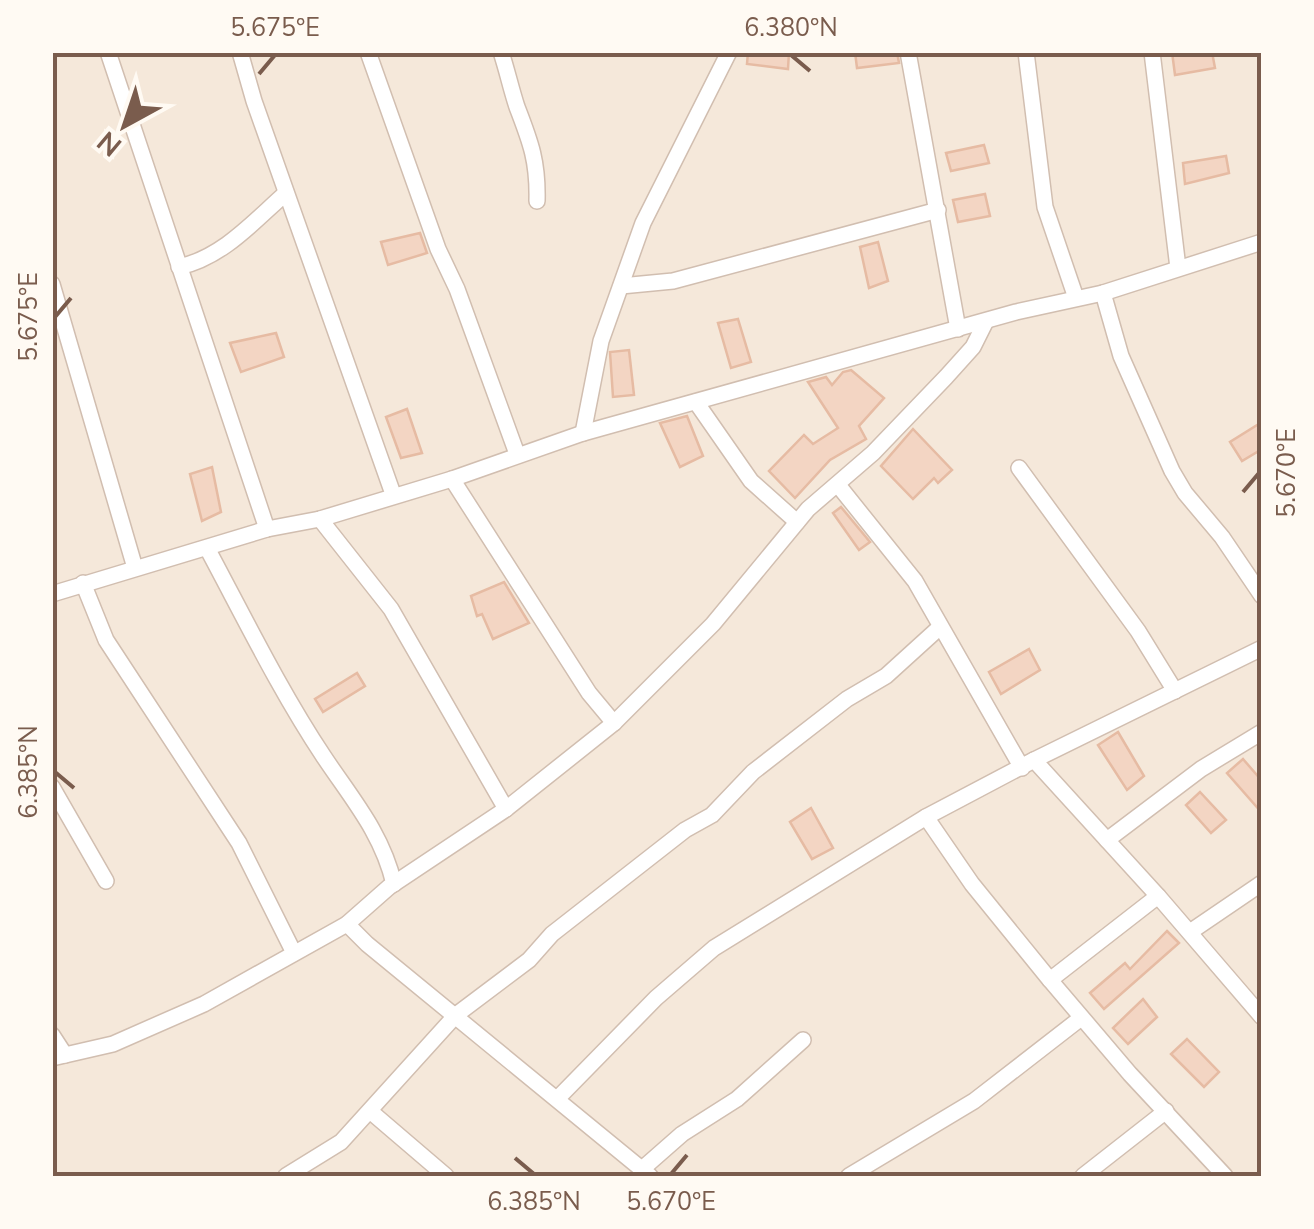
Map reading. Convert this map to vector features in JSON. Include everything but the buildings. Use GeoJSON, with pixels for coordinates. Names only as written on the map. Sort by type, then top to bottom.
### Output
{"type":"FeatureCollection","features":[{"type":"Feature","properties":{"kind":"street"},"geometry":{"type":"LineString","coordinates":[[108,52],[267,529]]}},
{"type":"Feature","properties":{"kind":"street"},"geometry":{"type":"LineString","coordinates":[[240,52],[394,494]]}},
{"type":"Feature","properties":{"kind":"street"},"geometry":{"type":"LineString","coordinates":[[368,52],[424,213],[457,289],[517,454]]}},
{"type":"Feature","properties":{"kind":"street"},"geometry":{"type":"LineString","coordinates":[[501,52],[534,147],[537,201]]}},
{"type":"Feature","properties":{"kind":"street"},"geometry":{"type":"LineString","coordinates":[[583,433],[601,341],[643,223],[729,52]]}},
{"type":"Feature","properties":{"kind":"street"},"geometry":{"type":"LineString","coordinates":[[908,52],[958,329]]}},
{"type":"Feature","properties":{"kind":"street"},"geometry":{"type":"LineString","coordinates":[[1026,52],[1045,207],[1076,298]]}},
{"type":"Feature","properties":{"kind":"street"},"geometry":{"type":"LineString","coordinates":[[1152,52],[1178,268]]}},
{"type":"Feature","properties":{"kind":"street"},"geometry":{"type":"LineString","coordinates":[[179,267],[202,262],[224,248],[286,193]]}},
{"type":"Feature","properties":{"kind":"street"},"geometry":{"type":"LineString","coordinates":[[621,286],[673,281],[938,210]]}},
{"type":"Feature","properties":{"kind":"street"},"geometry":{"type":"LineString","coordinates":[[52,594],[267,529],[320,518],[452,479],[583,433],[1103,292],[1262,242]]}},
{"type":"Feature","properties":{"kind":"street"},"geometry":{"type":"LineString","coordinates":[[52,284],[135,568]]}},
{"type":"Feature","properties":{"kind":"street"},"geometry":{"type":"LineString","coordinates":[[1103,292],[1122,356],[1172,471],[1262,596]]}},
{"type":"Feature","properties":{"kind":"street"},"geometry":{"type":"LineString","coordinates":[[52,1035],[59,1057],[113,1044],[204,1004],[347,924],[394,884],[506,809],[614,723],[713,624],[808,508],[838,485],[946,377],[973,346],[986,321]]}},
{"type":"Feature","properties":{"kind":"street"},"geometry":{"type":"LineString","coordinates":[[696,402],[751,481],[796,522]]}},
{"type":"Feature","properties":{"kind":"street"},"geometry":{"type":"LineString","coordinates":[[1019,468],[1138,632],[1175,691]]}},
{"type":"Feature","properties":{"kind":"street"},"geometry":{"type":"LineString","coordinates":[[452,479],[589,693],[614,723]]}},
{"type":"Feature","properties":{"kind":"street"},"geometry":{"type":"LineString","coordinates":[[838,485],[915,581],[940,628],[1028,764],[1107,840],[1262,1018]]}},
{"type":"Feature","properties":{"kind":"street"},"geometry":{"type":"LineString","coordinates":[[320,518],[391,609],[506,809]]}},
{"type":"Feature","properties":{"kind":"street"},"geometry":{"type":"LineString","coordinates":[[207,548],[324,757],[372,826],[388,859],[394,884]]}},
{"type":"Feature","properties":{"kind":"street"},"geometry":{"type":"LineString","coordinates":[[83,584],[106,640],[239,843],[294,953]]}},
{"type":"Feature","properties":{"kind":"street"},"geometry":{"type":"LineString","coordinates":[[286,1176],[311,1171],[456,1015],[529,960],[552,934],[686,830],[712,815],[753,772],[846,699],[886,676],[940,628]]}},
{"type":"Feature","properties":{"kind":"street"},"geometry":{"type":"LineString","coordinates":[[558,1098],[656,998],[714,948],[926,817],[1262,648]]}},
{"type":"Feature","properties":{"kind":"street"},"geometry":{"type":"LineString","coordinates":[[1107,840],[1201,769],[1262,732]]}},
{"type":"Feature","properties":{"kind":"street"},"geometry":{"type":"LineString","coordinates":[[52,787],[106,882]]}},
{"type":"Feature","properties":{"kind":"street"},"geometry":{"type":"LineString","coordinates":[[926,817],[972,884],[1081,1018],[1224,1176]]}},
{"type":"Feature","properties":{"kind":"street"},"geometry":{"type":"LineString","coordinates":[[1190,932],[1262,883]]}},
{"type":"Feature","properties":{"kind":"street"},"geometry":{"type":"LineString","coordinates":[[1050,980],[1158,896]]}},
{"type":"Feature","properties":{"kind":"street"},"geometry":{"type":"LineString","coordinates":[[347,924],[646,1173],[682,1134],[737,1099],[803,1040]]}},
{"type":"Feature","properties":{"kind":"street"},"geometry":{"type":"LineString","coordinates":[[849,1176],[974,1101],[1081,1018]]}},
{"type":"Feature","properties":{"kind":"street"},"geometry":{"type":"LineString","coordinates":[[370,1111],[446,1176]]}},
{"type":"Feature","properties":{"kind":"street"},"geometry":{"type":"LineString","coordinates":[[1083,1176],[1166,1111]]}},
{"type":"Feature","properties":{"kind":"shaded area"},"geometry":{"type":"Polygon","coordinates":[[[53,53],[1261,53],[1261,1176],[53,1176],[53,53]]]}}]}
